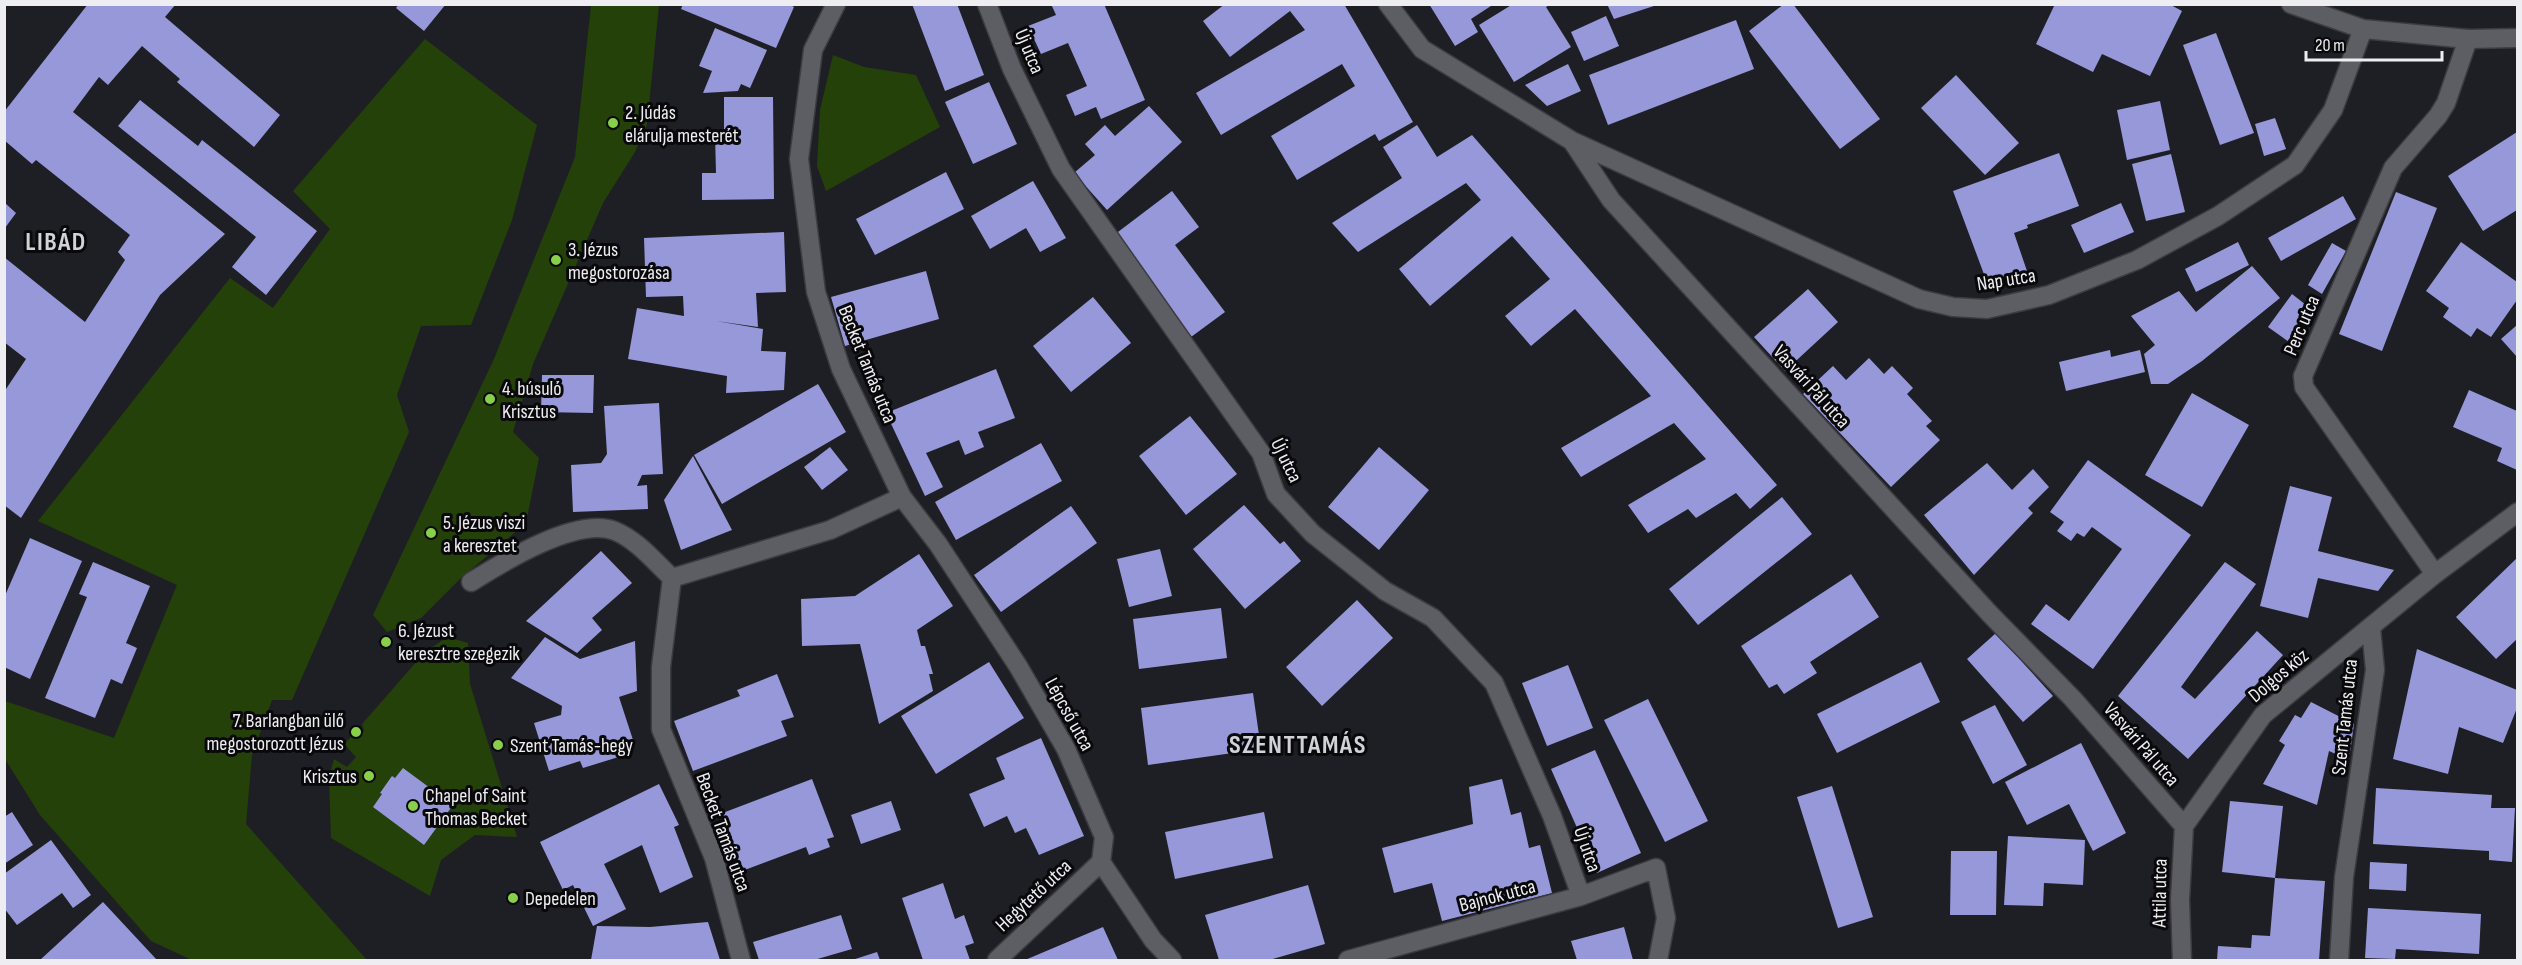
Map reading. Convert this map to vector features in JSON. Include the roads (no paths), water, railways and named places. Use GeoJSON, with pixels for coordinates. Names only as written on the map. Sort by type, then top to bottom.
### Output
{"type":"FeatureCollection","features":[{"type":"Feature","properties":{"kind":"street","name":"Becket Tamás utca"},"geometry":{"type":"LineString","coordinates":[[836,4],[813,50],[799,159],[816,292],[841,369],[902,497]]}},
{"type":"Feature","properties":{"kind":"street","name":"Új utca"},"geometry":{"type":"LineString","coordinates":[[987,4],[1012,69],[1061,169],[1261,453],[1276,494],[1313,534],[1385,591],[1432,618],[1494,683],[1552,816],[1581,896]]}},
{"type":"Feature","properties":{"kind":"street","name":"Vasvári Pál utca"},"geometry":{"type":"LineString","coordinates":[[1388,4],[1422,49],[1572,141],[1611,200],[1989,613],[2073,699],[2184,826]]}},
{"type":"Feature","properties":{"kind":"street"},"geometry":{"type":"LineString","coordinates":[[2291,4],[2363,28],[2468,39],[2517,38]]}},
{"type":"Feature","properties":{"kind":"street","name":"Nap utca"},"geometry":{"type":"LineString","coordinates":[[1572,141],[1919,299],[1953,307],[1987,309],[2049,295],[2137,260],[2218,216],[2295,165],[2333,110],[2363,28]]}},
{"type":"Feature","properties":{"kind":"street","name":"Perc utca"},"geometry":{"type":"LineString","coordinates":[[2435,574],[2304,387],[2303,376],[2393,168],[2438,116],[2446,103],[2468,39]]}},
{"type":"Feature","properties":{"kind":"street"},"geometry":{"type":"LineString","coordinates":[[471,582],[508,559],[542,543],[589,528],[614,531],[634,543],[672,578],[830,530],[902,497]]}},
{"type":"Feature","properties":{"kind":"street","name":"Lépcső utca"},"geometry":{"type":"LineString","coordinates":[[902,497],[938,544],[1012,657],[1066,749],[1104,837],[1101,862]]}},
{"type":"Feature","properties":{"kind":"street"},"geometry":{"type":"LineString","coordinates":[[2371,628],[2435,574],[2517,512]]}},
{"type":"Feature","properties":{"kind":"street","name":"Becket Tamás utca"},"geometry":{"type":"LineString","coordinates":[[672,578],[661,667],[661,729],[714,858],[741,960]]}},
{"type":"Feature","properties":{"kind":"street","name":"Dolgos köz"},"geometry":{"type":"LineString","coordinates":[[2184,826],[2263,715],[2371,628]]}},
{"type":"Feature","properties":{"kind":"street","name":"Szent Tamás utca"},"geometry":{"type":"LineString","coordinates":[[2339,960],[2344,877],[2375,670],[2371,628]]}},
{"type":"Feature","properties":{"kind":"street","name":"Attila utca"},"geometry":{"type":"LineString","coordinates":[[2182,960],[2180,900],[2184,826]]}},
{"type":"Feature","properties":{"kind":"street"},"geometry":{"type":"LineString","coordinates":[[1101,862],[1154,940],[1172,960]]}},
{"type":"Feature","properties":{"kind":"street","name":"Hegytető utca"},"geometry":{"type":"LineString","coordinates":[[997,960],[1101,862]]}},
{"type":"Feature","properties":{"kind":"street","name":"Bajnok utca"},"geometry":{"type":"LineString","coordinates":[[1348,960],[1581,896],[1656,868],[1666,918],[1658,960]]}},
{"type":"Feature","properties":{"kind":"place","name":"2. Júdás elárulja mesterét"},"geometry":{"type":"Point","coordinates":[613,123]}},
{"type":"Feature","properties":{"kind":"place","name":"3. Jézus megostorozása"},"geometry":{"type":"Point","coordinates":[556,260]}},
{"type":"Feature","properties":{"kind":"place","name":"4. búsuló Krisztus"},"geometry":{"type":"Point","coordinates":[490,399]}},
{"type":"Feature","properties":{"kind":"place","name":"5. Jézus viszi a keresztet"},"geometry":{"type":"Point","coordinates":[431,533]}},
{"type":"Feature","properties":{"kind":"place","name":"6. Jézust keresztre szegezik"},"geometry":{"type":"Point","coordinates":[386,642]}},
{"type":"Feature","properties":{"kind":"place","name":"7. Barlangban ülő megostorozott Jézus"},"geometry":{"type":"Point","coordinates":[356,732]}},
{"type":"Feature","properties":{"kind":"place","name":"Szent Tamás-hegy"},"geometry":{"type":"Point","coordinates":[498,745]}},
{"type":"Feature","properties":{"kind":"place","name":"Krisztus"},"geometry":{"type":"Point","coordinates":[369,776]}},
{"type":"Feature","properties":{"kind":"place","name":"Chapel of Saint Thomas Becket"},"geometry":{"type":"Point","coordinates":[413,806]}},
{"type":"Feature","properties":{"kind":"place","name":"Depedelen"},"geometry":{"type":"Point","coordinates":[513,898]}},
{"type":"Feature","properties":{"kind":"district","name":"LIBÁD"},"geometry":{"type":"Point","coordinates":[56,241]}},
{"type":"Feature","properties":{"kind":"district","name":"SZENTTAMÁS"},"geometry":{"type":"Point","coordinates":[1298,744]}}]}
